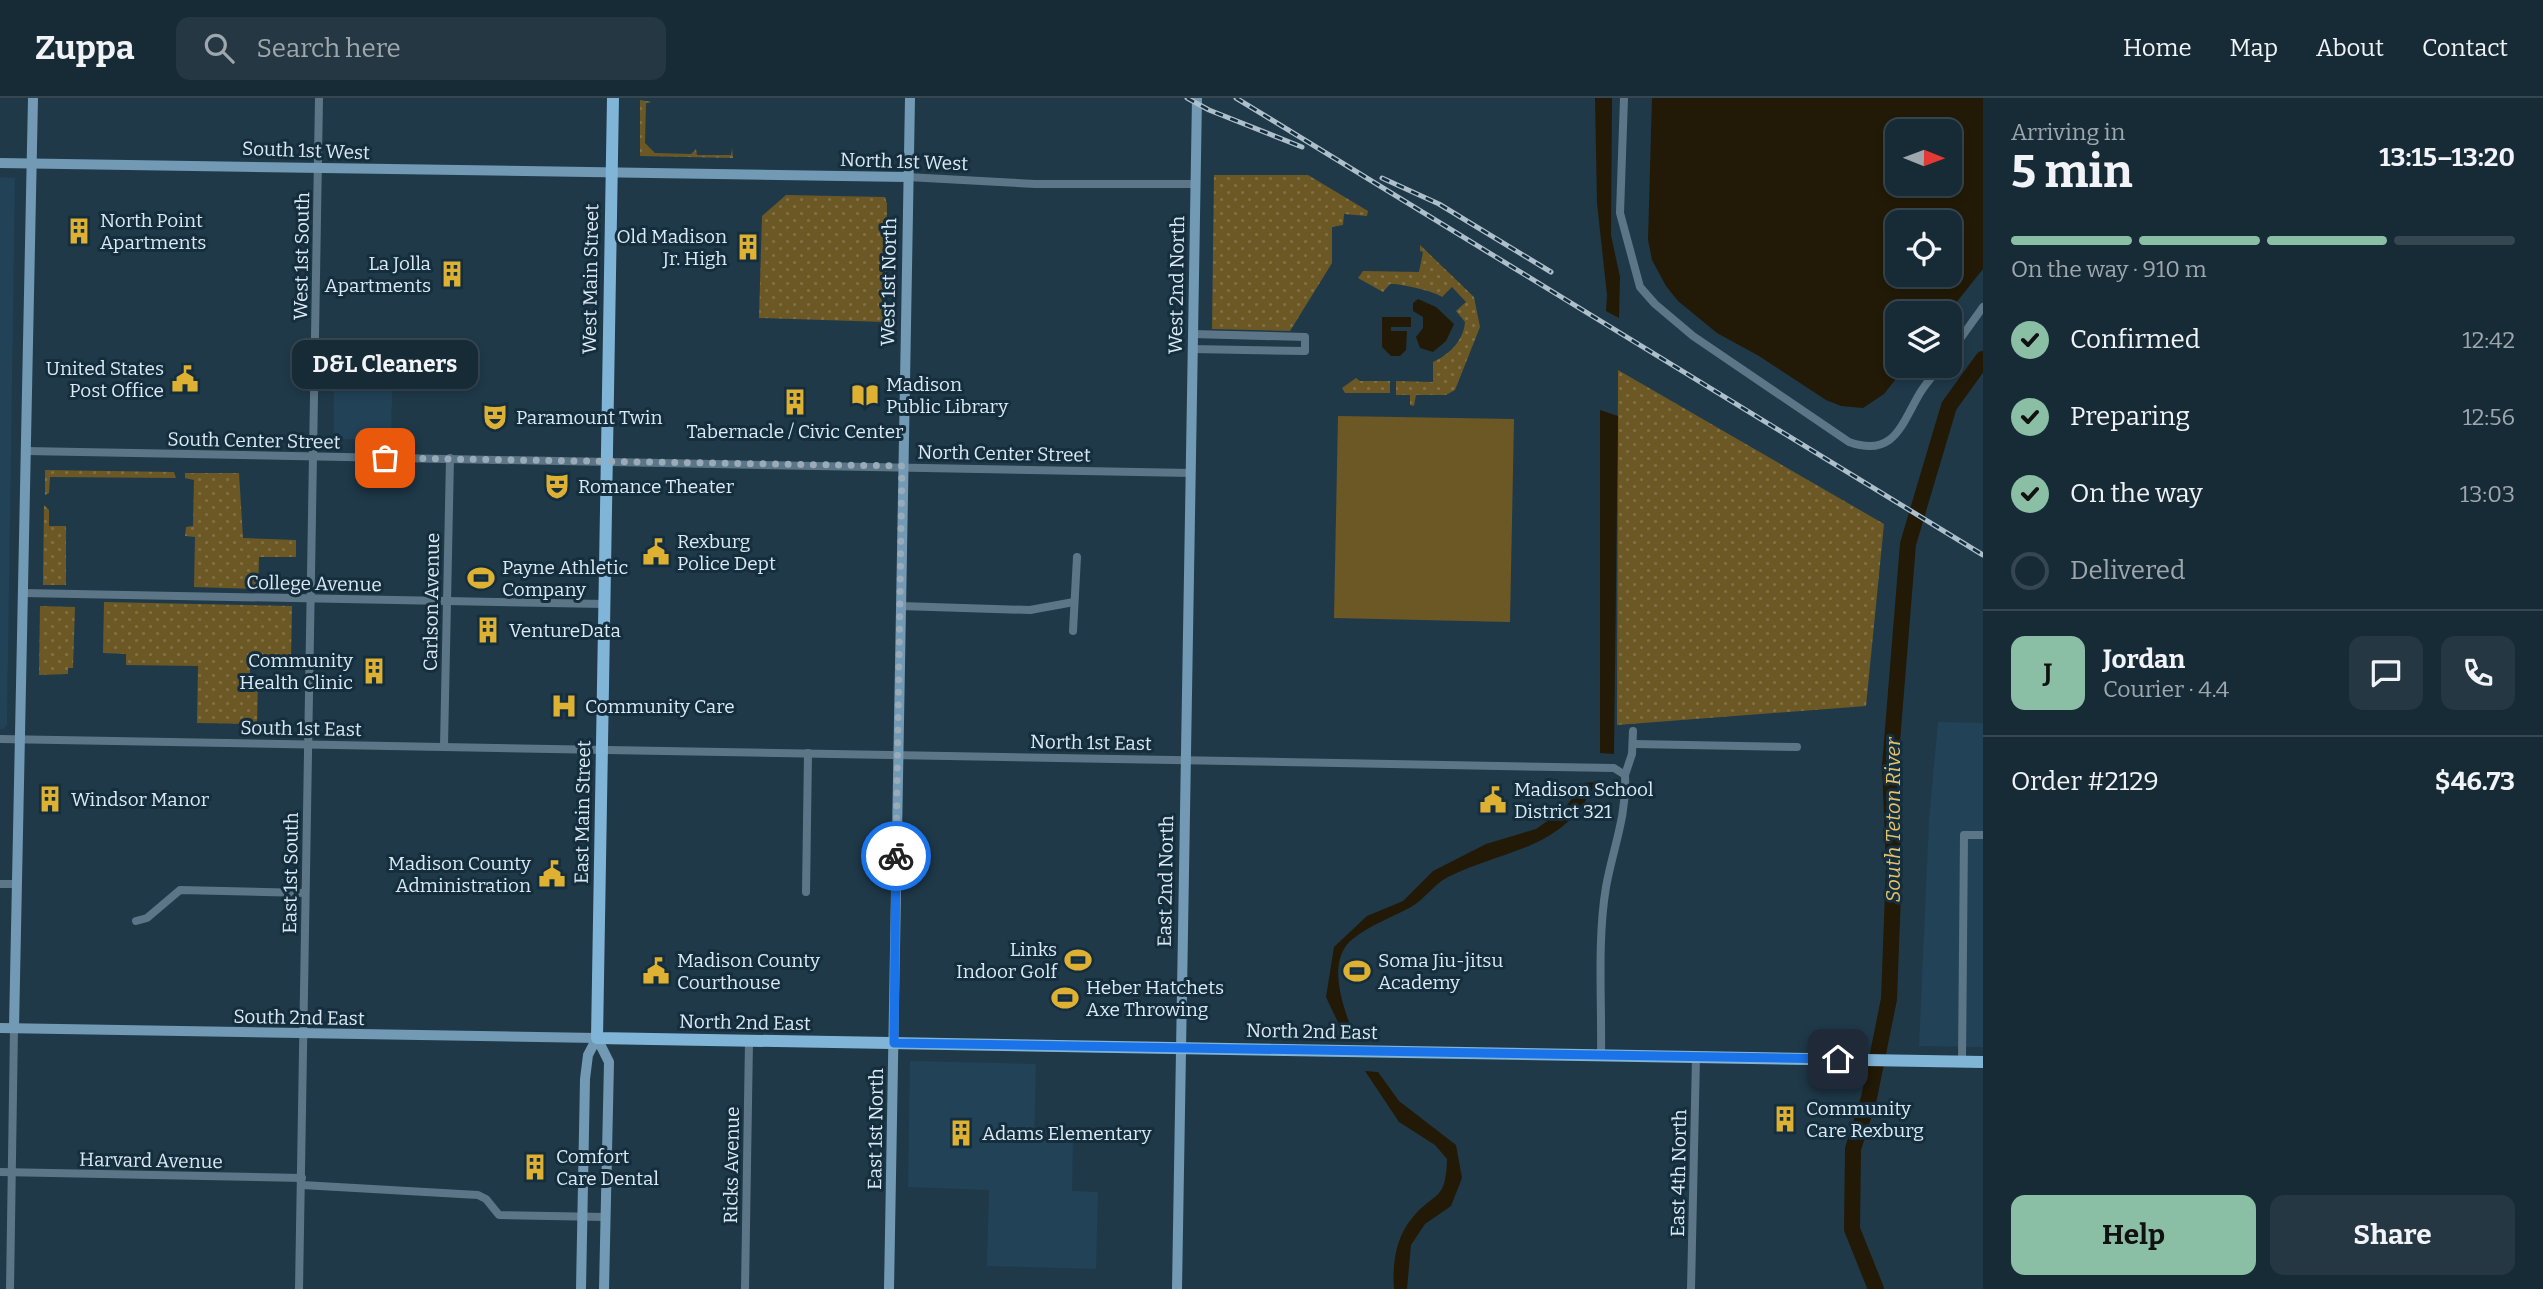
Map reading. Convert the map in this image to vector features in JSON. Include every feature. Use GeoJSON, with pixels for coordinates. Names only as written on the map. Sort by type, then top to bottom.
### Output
{"type":"FeatureCollection","features":[{"type":"Feature","properties":{"kind":"main road","name":"West Main Street"},"geometry":{"type":"LineString","coordinates":[[607,461],[612,98]]}},
{"type":"Feature","properties":{"kind":"main road","name":"East Main Street"},"geometry":{"type":"LineString","coordinates":[[597,1038],[607,461]]}},
{"type":"Feature","properties":{"kind":"main road","name":"North 2nd East"},"geometry":{"type":"LineString","coordinates":[[597,1038],[1983,1062]]}},
{"type":"Feature","properties":{"kind":"street"},"geometry":{"type":"LineString","coordinates":[[10,1289],[33,98]]}},
{"type":"Feature","properties":{"kind":"street","name":"West 1st South"},"geometry":{"type":"LineString","coordinates":[[314,457],[319,98]]}},
{"type":"Feature","properties":{"kind":"street","name":"West 1st North"},"geometry":{"type":"LineString","coordinates":[[902,466],[911,98]]}},
{"type":"Feature","properties":{"kind":"street","name":"West 2nd North"},"geometry":{"type":"LineString","coordinates":[[1191,473],[1197,98]]}},
{"type":"Feature","properties":{"kind":"street"},"geometry":{"type":"LineString","coordinates":[[1624,98],[1620,213],[1640,287],[1655,304],[1748,375],[1849,442],[1864,447],[1879,447],[1900,429],[1932,378]]}},
{"type":"Feature","properties":{"kind":"street","name":"South 1st West"},"geometry":{"type":"LineString","coordinates":[[0,163],[611,173]]}},
{"type":"Feature","properties":{"kind":"street","name":"North 1st West"},"geometry":{"type":"LineString","coordinates":[[611,173],[907,177],[1035,184],[1195,184]]}},
{"type":"Feature","properties":{"kind":"street"},"geometry":{"type":"LineString","coordinates":[[1962,336],[1983,307]]}},
{"type":"Feature","properties":{"kind":"street"},"geometry":{"type":"LineString","coordinates":[[1192,334],[1305,337],[1305,351],[1192,349]]}},
{"type":"Feature","properties":{"kind":"street","name":"South Center Street"},"geometry":{"type":"LineString","coordinates":[[26,451],[607,461]]}},
{"type":"Feature","properties":{"kind":"street","name":"East 1st South"},"geometry":{"type":"LineString","coordinates":[[299,1289],[314,457]]}},
{"type":"Feature","properties":{"kind":"street","name":"Carlson Avenue"},"geometry":{"type":"LineString","coordinates":[[444,746],[450,458]]}},
{"type":"Feature","properties":{"kind":"street","name":"North Center Street"},"geometry":{"type":"LineString","coordinates":[[607,461],[1191,473]]}},
{"type":"Feature","properties":{"kind":"street","name":"East 1st North"},"geometry":{"type":"LineString","coordinates":[[889,1289],[902,466]]}},
{"type":"Feature","properties":{"kind":"street","name":"East 2nd North"},"geometry":{"type":"LineString","coordinates":[[1177,1289],[1191,473]]}},
{"type":"Feature","properties":{"kind":"street"},"geometry":{"type":"LineString","coordinates":[[1073,631],[1077,557]]}},
{"type":"Feature","properties":{"kind":"street","name":"College Avenue"},"geometry":{"type":"LineString","coordinates":[[23,593],[604,604]]}},
{"type":"Feature","properties":{"kind":"street"},"geometry":{"type":"LineString","coordinates":[[900,606],[1030,610],[1074,602]]}},
{"type":"Feature","properties":{"kind":"street"},"geometry":{"type":"LineString","coordinates":[[1601,1055],[1605,898],[1623,818],[1625,775],[1634,744],[1633,731]]}},
{"type":"Feature","properties":{"kind":"street","name":"South 1st East"},"geometry":{"type":"LineString","coordinates":[[0,739],[602,750]]}},
{"type":"Feature","properties":{"kind":"street"},"geometry":{"type":"LineString","coordinates":[[1634,744],[1797,747]]}},
{"type":"Feature","properties":{"kind":"street","name":"North 1st East"},"geometry":{"type":"LineString","coordinates":[[602,750],[1614,768],[1625,775]]}},
{"type":"Feature","properties":{"kind":"street"},"geometry":{"type":"LineString","coordinates":[[806,892],[808,753]]}},
{"type":"Feature","properties":{"kind":"street"},"geometry":{"type":"LineString","coordinates":[[1962,1061],[1964,835],[1983,835]]}},
{"type":"Feature","properties":{"kind":"street"},"geometry":{"type":"LineString","coordinates":[[0,884],[17,884]]}},
{"type":"Feature","properties":{"kind":"street"},"geometry":{"type":"LineString","coordinates":[[136,921],[147,918],[180,891],[305,893]]}},
{"type":"Feature","properties":{"kind":"street","name":"South 2nd East"},"geometry":{"type":"LineString","coordinates":[[0,1028],[597,1038]]}},
{"type":"Feature","properties":{"kind":"street","name":"East Main Street"},"geometry":{"type":"LineString","coordinates":[[581,1289],[585,1079],[587,1055],[597,1038]]}},
{"type":"Feature","properties":{"kind":"street","name":"East Main Street"},"geometry":{"type":"LineString","coordinates":[[597,1038],[609,1062],[604,1289]]}},
{"type":"Feature","properties":{"kind":"street","name":"Ricks Avenue"},"geometry":{"type":"LineString","coordinates":[[745,1289],[749,1041]]}},
{"type":"Feature","properties":{"kind":"street","name":"East 4th North"},"geometry":{"type":"LineString","coordinates":[[1691,1289],[1696,1057]]}},
{"type":"Feature","properties":{"kind":"street","name":"Harvard Avenue"},"geometry":{"type":"LineString","coordinates":[[0,1172],[302,1182],[478,1195],[486,1199],[499,1214],[604,1217]]}},
{"type":"Feature","properties":{"kind":"shaded area"},"geometry":{"type":"Polygon","coordinates":[[[1595,98],[1612,98],[1611,235],[1620,277],[1619,318],[1606,311],[1607,295],[1597,203],[1595,98]]]}},
{"type":"Feature","properties":{"kind":"shaded area"},"geometry":{"type":"Polygon","coordinates":[[[1652,98],[1983,98],[1983,269],[1958,301],[1885,301],[1885,378],[1897,378],[1884,394],[1863,408],[1841,406],[1826,400],[1759,356],[1717,333],[1678,301],[1666,286],[1652,260],[1648,240],[1652,98]]]}},
{"type":"Feature","properties":{"kind":"shaded area"},"geometry":{"type":"Polygon","coordinates":[[[640,100],[652,102],[646,103],[645,143],[655,153],[691,154],[696,149],[697,155],[731,155],[732,148],[733,158],[640,156],[640,100]]]}},
{"type":"Feature","properties":{"kind":"shaded area"},"geometry":{"type":"Polygon","coordinates":[[[1214,175],[1308,175],[1368,211],[1367,216],[1344,214],[1343,225],[1332,227],[1332,263],[1290,331],[1212,329],[1214,175]]]}},
{"type":"Feature","properties":{"kind":"shaded area"},"geometry":{"type":"Polygon","coordinates":[[[0,177],[15,178],[7,725],[3,729],[0,729],[0,177]]]}},
{"type":"Feature","properties":{"kind":"shaded area"},"geometry":{"type":"Polygon","coordinates":[[[786,195],[885,197],[885,322],[759,318],[762,216],[786,195]]]}},
{"type":"Feature","properties":{"kind":"shaded area"},"geometry":{"type":"Polygon","coordinates":[[[1420,245],[1474,297],[1480,327],[1455,390],[1446,395],[1416,395],[1414,406],[1410,405],[1410,395],[1396,395],[1396,381],[1433,382],[1433,362],[1450,351],[1462,335],[1465,322],[1456,311],[1466,302],[1452,287],[1442,297],[1425,290],[1394,284],[1390,284],[1383,292],[1358,278],[1363,271],[1419,272],[1423,252],[1420,251],[1420,245]]]}},
{"type":"Feature","properties":{"kind":"shaded area"},"geometry":{"type":"Polygon","coordinates":[[[1418,299],[1436,307],[1454,324],[1446,341],[1433,352],[1420,348],[1416,337],[1423,328],[1423,317],[1413,311],[1413,303],[1418,299]]]}},
{"type":"Feature","properties":{"kind":"shaded area"},"geometry":{"type":"Polygon","coordinates":[[[1382,317],[1411,317],[1411,327],[1391,327],[1391,331],[1407,331],[1406,350],[1400,356],[1391,356],[1382,347],[1382,317]]]}},
{"type":"Feature","properties":{"kind":"shaded area"},"geometry":{"type":"Polygon","coordinates":[[[334,360],[393,361],[391,440],[334,439],[334,360]]]}},
{"type":"Feature","properties":{"kind":"shaded area"},"geometry":{"type":"Polygon","coordinates":[[[1618,370],[1884,524],[1866,706],[1617,725],[1618,370]]]}},
{"type":"Feature","properties":{"kind":"shaded area"},"geometry":{"type":"Polygon","coordinates":[[[1356,378],[1360,381],[1390,381],[1390,393],[1345,393],[1342,388],[1356,378]]]}},
{"type":"Feature","properties":{"kind":"shaded area"},"geometry":{"type":"Polygon","coordinates":[[[1600,410],[1618,416],[1614,754],[1600,753],[1600,410]]]}},
{"type":"Feature","properties":{"kind":"shaded area"},"geometry":{"type":"Polygon","coordinates":[[[1338,416],[1514,419],[1510,622],[1334,618],[1338,416]]]}},
{"type":"Feature","properties":{"kind":"shaded area"},"geometry":{"type":"Polygon","coordinates":[[[45,470],[174,472],[176,478],[50,477],[49,493],[45,495],[45,470]]]}},
{"type":"Feature","properties":{"kind":"shaded area"},"geometry":{"type":"Polygon","coordinates":[[[185,473],[239,473],[243,538],[296,540],[296,557],[259,557],[258,589],[194,587],[195,537],[185,536],[186,527],[193,526],[194,480],[185,478],[185,473]]]}},
{"type":"Feature","properties":{"kind":"shaded area"},"geometry":{"type":"Polygon","coordinates":[[[44,505],[49,510],[49,526],[66,526],[66,585],[43,585],[44,505]]]}},
{"type":"Feature","properties":{"kind":"shaded area"},"geometry":{"type":"Polygon","coordinates":[[[104,602],[292,606],[291,660],[250,659],[250,679],[258,679],[257,724],[197,723],[198,666],[126,665],[126,654],[103,653],[104,602]]]}},
{"type":"Feature","properties":{"kind":"shaded area"},"geometry":{"type":"Polygon","coordinates":[[[40,606],[75,607],[73,668],[68,668],[68,674],[39,675],[40,606]]]}},
{"type":"Feature","properties":{"kind":"shaded area"},"geometry":{"type":"Polygon","coordinates":[[[1938,722],[1983,723],[1983,1047],[1919,1046],[1929,820],[1938,722]]]}},
{"type":"Feature","properties":{"kind":"shaded area"},"geometry":{"type":"Polygon","coordinates":[[[1596,782],[1583,804],[1568,821],[1551,834],[1533,844],[1448,877],[1411,907],[1354,938],[1345,947],[1338,970],[1341,997],[1353,1033],[1343,1033],[1326,997],[1334,947],[1367,916],[1403,901],[1433,871],[1486,844],[1536,829],[1564,809],[1584,783],[1596,782]]]}},
{"type":"Feature","properties":{"kind":"shaded area"},"geometry":{"type":"Polygon","coordinates":[[[910,1061],[1036,1064],[1034,1140],[1073,1141],[1072,1191],[1098,1192],[1096,1269],[987,1266],[989,1190],[908,1187],[910,1061]]]}},
{"type":"Feature","properties":{"kind":"shaded area"},"geometry":{"type":"Polygon","coordinates":[[[1365,1071],[1378,1072],[1399,1101],[1456,1145],[1462,1178],[1451,1206],[1425,1224],[1411,1245],[1407,1289],[1394,1289],[1399,1242],[1413,1217],[1442,1189],[1447,1159],[1435,1145],[1399,1122],[1365,1071]]]}},
{"type":"Feature","properties":{"kind":"waterway","name":"South Teton River"},"geometry":{"type":"LineString","coordinates":[[1876,1289],[1852,1229],[1853,1149],[1869,1098],[1889,999],[1894,866],[1890,766],[1908,544],[1949,406],[1983,359]]}},
{"type":"Feature","properties":{"kind":"railway"},"geometry":{"type":"LineString","coordinates":[[1187,98],[1209,110],[1302,147]]}},
{"type":"Feature","properties":{"kind":"railway"},"geometry":{"type":"LineString","coordinates":[[1236,98],[1983,555]]}},
{"type":"Feature","properties":{"kind":"railway"},"geometry":{"type":"LineString","coordinates":[[1382,178],[1439,204],[1551,272]]}},
{"type":"Feature","properties":{"kind":"way so far"},"geometry":{"type":"LineString","coordinates":[[385,458],[902,466],[896,856]]}},
{"type":"Feature","properties":{"kind":"place","name":"North Point Apartments"},"geometry":{"type":"Point","coordinates":[79,231]}},
{"type":"Feature","properties":{"kind":"place","name":"Old Madison Jr. High"},"geometry":{"type":"Point","coordinates":[748,247]}},
{"type":"Feature","properties":{"kind":"place","name":"La Jolla Apartments"},"geometry":{"type":"Point","coordinates":[452,274]}},
{"type":"Feature","properties":{"kind":"place","name":"United States Post Office"},"geometry":{"type":"Point","coordinates":[185,379]}},
{"type":"Feature","properties":{"kind":"place","name":"Madison Public Library"},"geometry":{"type":"Point","coordinates":[865,395]}},
{"type":"Feature","properties":{"kind":"place","name":"Tabernacle / Civic Center"},"geometry":{"type":"Point","coordinates":[795,402]}},
{"type":"Feature","properties":{"kind":"place","name":"Paramount Twin"},"geometry":{"type":"Point","coordinates":[495,417]}},
{"type":"Feature","properties":{"kind":"place","name":"D&L Cleaners"},"geometry":{"type":"Point","coordinates":[385,458]}},
{"type":"Feature","properties":{"kind":"place","name":"Romance Theater"},"geometry":{"type":"Point","coordinates":[557,486]}},
{"type":"Feature","properties":{"kind":"place","name":"Rexburg Police Dept"},"geometry":{"type":"Point","coordinates":[656,552]}},
{"type":"Feature","properties":{"kind":"place","name":"Payne Athletic Company"},"geometry":{"type":"Point","coordinates":[481,578]}},
{"type":"Feature","properties":{"kind":"place","name":"VentureData"},"geometry":{"type":"Point","coordinates":[488,630]}},
{"type":"Feature","properties":{"kind":"place","name":"Community Health Clinic"},"geometry":{"type":"Point","coordinates":[374,671]}},
{"type":"Feature","properties":{"kind":"place","name":"Community Care"},"geometry":{"type":"Point","coordinates":[564,706]}},
{"type":"Feature","properties":{"kind":"place","name":"Windsor Manor"},"geometry":{"type":"Point","coordinates":[50,799]}},
{"type":"Feature","properties":{"kind":"place","name":"Madison School District 321"},"geometry":{"type":"Point","coordinates":[1493,800]}},
{"type":"Feature","properties":{"kind":"place","name":"Madison County Administration"},"geometry":{"type":"Point","coordinates":[552,874]}},
{"type":"Feature","properties":{"kind":"place","name":"Links Indoor Golf"},"geometry":{"type":"Point","coordinates":[1078,960]}},
{"type":"Feature","properties":{"kind":"place","name":"Madison County Courthouse"},"geometry":{"type":"Point","coordinates":[656,971]}},
{"type":"Feature","properties":{"kind":"place","name":"Soma Jiu-jitsu Academy"},"geometry":{"type":"Point","coordinates":[1357,971]}},
{"type":"Feature","properties":{"kind":"place","name":"Heber Hatchets Axe Throwing"},"geometry":{"type":"Point","coordinates":[1065,998]}},
{"type":"Feature","properties":{"kind":"place","name":"Community Care Rexburg"},"geometry":{"type":"Point","coordinates":[1785,1119]}},
{"type":"Feature","properties":{"kind":"place","name":"Adams Elementary"},"geometry":{"type":"Point","coordinates":[961,1133]}},
{"type":"Feature","properties":{"kind":"place","name":"Comfort Care Dental"},"geometry":{"type":"Point","coordinates":[535,1167]}},
{"type":"Feature","properties":{"kind":"route"},"geometry":{"type":"LineString","coordinates":[[896,856],[894,1043],[1838,1059]]}}]}
